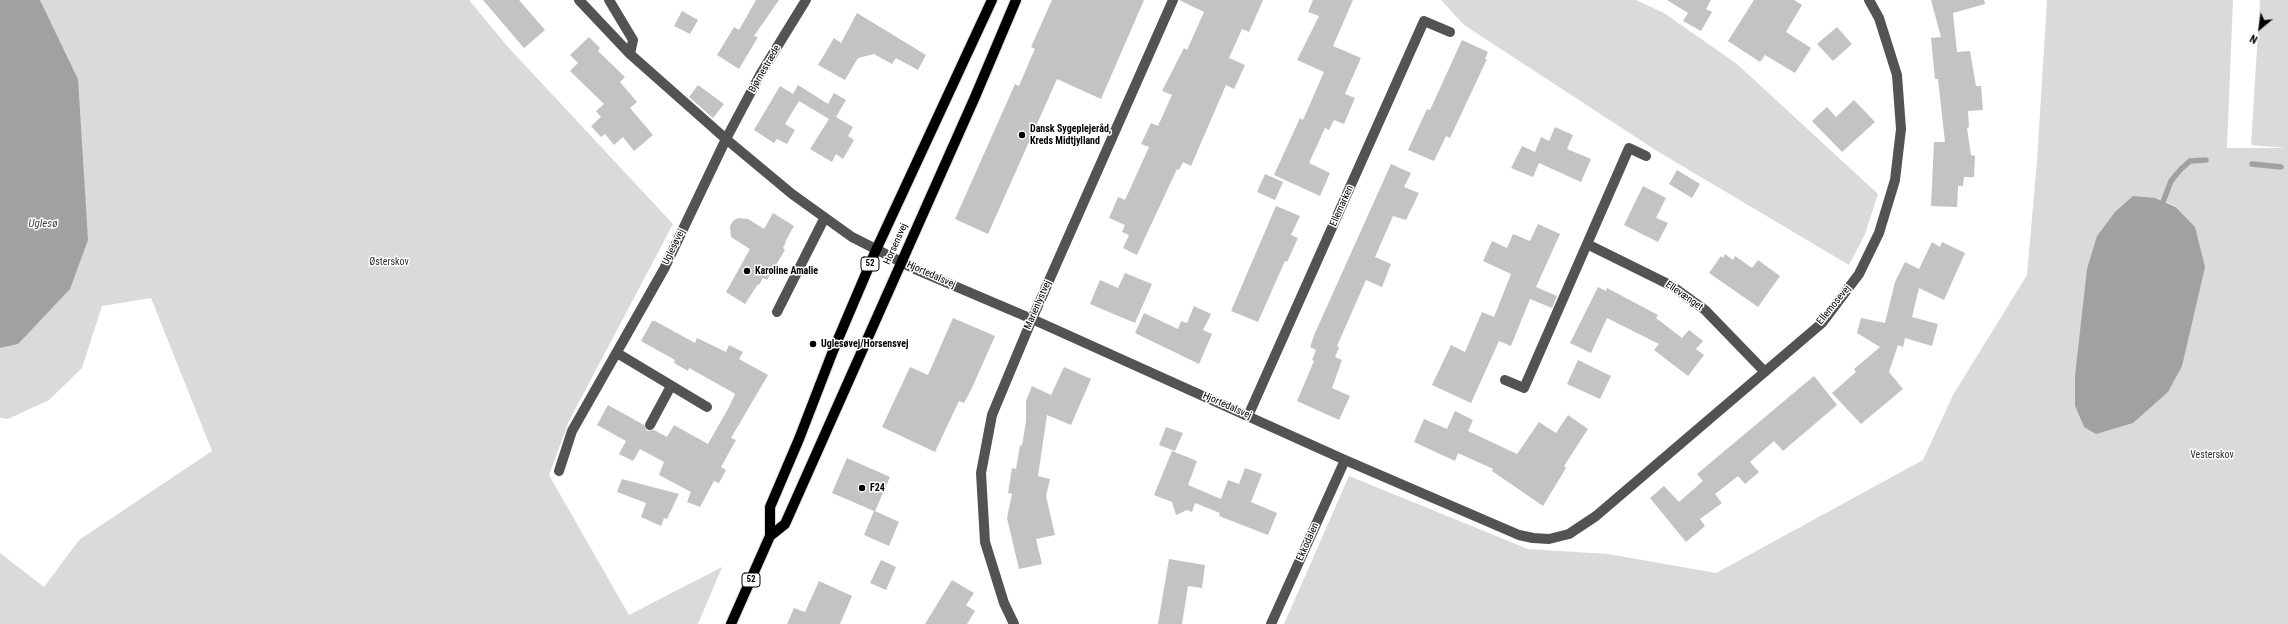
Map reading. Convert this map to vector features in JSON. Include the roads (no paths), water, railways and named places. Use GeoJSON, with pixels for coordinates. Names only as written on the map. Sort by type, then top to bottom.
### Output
{"type":"FeatureCollection","features":[{"type":"Feature","properties":{"kind":"main road","name":"Horsensvej"},"geometry":{"type":"LineString","coordinates":[[731,624],[770,536],[770,507],[799,439],[833,351],[876,250],[992,0]]}},
{"type":"Feature","properties":{"kind":"main road","name":"Horsensvej"},"geometry":{"type":"LineString","coordinates":[[770,536],[785,524],[975,97],[1016,0]]}},
{"type":"Feature","properties":{"kind":"street"},"geometry":{"type":"LineString","coordinates":[[579,0],[630,54],[726,139],[824,219],[876,250]]}},
{"type":"Feature","properties":{"kind":"street"},"geometry":{"type":"LineString","coordinates":[[609,0],[633,40],[630,54]]}},
{"type":"Feature","properties":{"kind":"street","name":"Bjørnestræde"},"geometry":{"type":"LineString","coordinates":[[726,139],[761,73],[806,0]]}},
{"type":"Feature","properties":{"kind":"street","name":"Marienlystvej"},"geometry":{"type":"LineString","coordinates":[[1014,624],[985,542],[981,472],[992,415],[1032,319],[1173,0]]}},
{"type":"Feature","properties":{"kind":"street","name":"Ellemosevej"},"geometry":{"type":"LineString","coordinates":[[1569,534],[1596,516],[1822,323],[1859,274],[1879,234],[1895,180],[1901,129],[1897,75],[1879,18],[1869,0]]}},
{"type":"Feature","properties":{"kind":"street","name":"Ellemarken"},"geometry":{"type":"LineString","coordinates":[[1248,416],[1424,21],[1450,32]]}},
{"type":"Feature","properties":{"kind":"street","name":"Uglesøvej"},"geometry":{"type":"LineString","coordinates":[[559,471],[572,430],[664,269],[726,139]]}},
{"type":"Feature","properties":{"kind":"street"},"geometry":{"type":"LineString","coordinates":[[1505,380],[1524,388],[1629,148],[1646,156]]}},
{"type":"Feature","properties":{"kind":"street"},"geometry":{"type":"LineString","coordinates":[[777,312],[824,219]]}},
{"type":"Feature","properties":{"kind":"street","name":"Ellevænget"},"geometry":{"type":"LineString","coordinates":[[1587,244],[1672,286],[1705,310],[1765,372]]}},
{"type":"Feature","properties":{"kind":"street","name":"Hjortedalsvej"},"geometry":{"type":"LineString","coordinates":[[876,250],[1345,460],[1519,535],[1549,539],[1569,534]]}},
{"type":"Feature","properties":{"kind":"street"},"geometry":{"type":"LineString","coordinates":[[617,353],[707,407]]}},
{"type":"Feature","properties":{"kind":"street"},"geometry":{"type":"LineString","coordinates":[[650,425],[671,386]]}},
{"type":"Feature","properties":{"kind":"street","name":"Ekkodalen"},"geometry":{"type":"LineString","coordinates":[[1271,624],[1345,460]]}},
{"type":"Feature","properties":{"kind":"water","name":"Uglesø"},"geometry":{"type":"Polygon","coordinates":[[[0,0],[40,0],[78,79],[88,240],[70,289],[18,344],[0,348],[0,0]]]}},
{"type":"Feature","properties":{"kind":"water"},"geometry":{"type":"Polygon","coordinates":[[[2133,196],[2155,198],[2176,207],[2195,227],[2205,267],[2182,366],[2168,392],[2133,423],[2096,434],[2084,427],[2075,406],[2075,376],[2087,269],[2097,236],[2115,212],[2133,196]]]}},
{"type":"Feature","properties":{"kind":"waterway"},"geometry":{"type":"LineString","coordinates":[[2163,202],[2171,181],[2181,169],[2190,161],[2206,160]]}},
{"type":"Feature","properties":{"kind":"waterway"},"geometry":{"type":"LineString","coordinates":[[2252,164],[2281,167]]}},
{"type":"Feature","properties":{"kind":"place","name":"Dansk Sygeplejeråd, Kreds Midtjylland"},"geometry":{"type":"Point","coordinates":[1022,135]}},
{"type":"Feature","properties":{"kind":"place","name":"Karoline Amalie"},"geometry":{"type":"Point","coordinates":[747,271]}},
{"type":"Feature","properties":{"kind":"place","name":"Uglesøvej/Horsensvej"},"geometry":{"type":"Point","coordinates":[813,344]}},
{"type":"Feature","properties":{"kind":"place","name":"F24"},"geometry":{"type":"Point","coordinates":[862,488]}},
{"type":"Feature","properties":{"kind":"park label","name":"Østerskov"},"geometry":{"type":"Point","coordinates":[389,262]}},
{"type":"Feature","properties":{"kind":"park label","name":"Vesterskov"},"geometry":{"type":"Point","coordinates":[2212,455]}}]}
